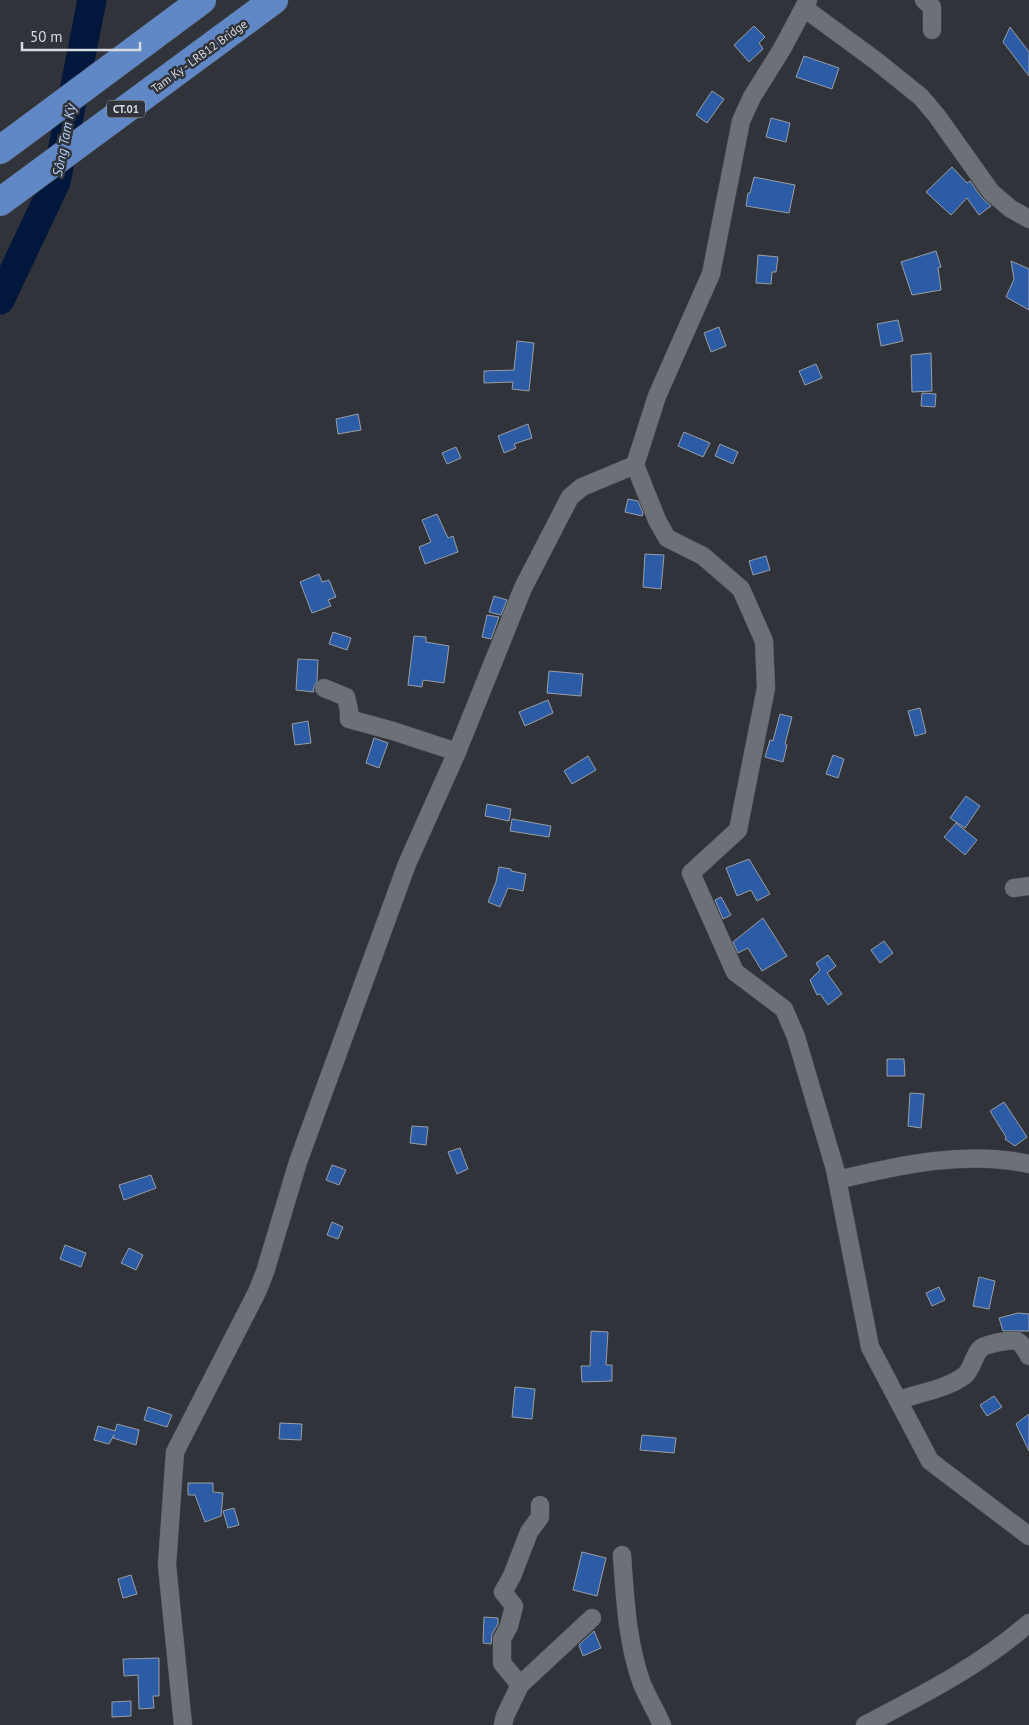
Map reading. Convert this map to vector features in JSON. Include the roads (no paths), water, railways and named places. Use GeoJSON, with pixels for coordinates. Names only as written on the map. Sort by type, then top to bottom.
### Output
{"type":"FeatureCollection","features":[{"type":"Feature","properties":{"kind":"highway"},"geometry":{"type":"LineString","coordinates":[[0,150],[202,0]]}},
{"type":"Feature","properties":{"kind":"highway","name":"Tam Ky - LRB12 Bridge"},"geometry":{"type":"LineString","coordinates":[[0,202],[263,8]]}},
{"type":"Feature","properties":{"kind":"street"},"geometry":{"type":"LineString","coordinates":[[924,0],[932,7],[932,30]]}},
{"type":"Feature","properties":{"kind":"street"},"geometry":{"type":"LineString","coordinates":[[1029,219],[1010,209],[991,192],[937,116],[920,97],[806,4],[740,121],[711,274],[657,396],[635,465],[657,520],[668,538],[703,556],[741,589],[764,641],[766,688],[738,830],[691,873],[736,972],[784,1009],[796,1037],[837,1180],[870,1347],[930,1461],[1029,1536]]}},
{"type":"Feature","properties":{"kind":"street"},"geometry":{"type":"LineString","coordinates":[[183,1725],[167,1565],[175,1452],[257,1292],[265,1272],[298,1162],[407,864],[457,752],[523,588],[570,497],[582,487],[635,465]]}},
{"type":"Feature","properties":{"kind":"street"},"geometry":{"type":"LineString","coordinates":[[324,688],[346,698],[349,719],[393,730],[457,752]]}},
{"type":"Feature","properties":{"kind":"street"},"geometry":{"type":"LineString","coordinates":[[837,1180],[903,1164],[988,1158],[1029,1164]]}},
{"type":"Feature","properties":{"kind":"street"},"geometry":{"type":"LineString","coordinates":[[899,1400],[949,1384],[965,1375],[976,1355],[984,1346],[1008,1340],[1017,1341],[1023,1346],[1029,1356]]}},
{"type":"Feature","properties":{"kind":"street"},"geometry":{"type":"LineString","coordinates":[[520,1685],[502,1663],[502,1639],[509,1626],[514,1606],[503,1592],[512,1576],[529,1532],[540,1517],[540,1505]]}},
{"type":"Feature","properties":{"kind":"street"},"geometry":{"type":"LineString","coordinates":[[622,1555],[625,1608],[634,1654],[642,1684],[662,1725]]}},
{"type":"Feature","properties":{"kind":"street"},"geometry":{"type":"LineString","coordinates":[[503,1725],[505,1716],[520,1685],[592,1618]]}},
{"type":"Feature","properties":{"kind":"street"},"geometry":{"type":"LineString","coordinates":[[865,1725],[945,1683],[1010,1640],[1029,1623]]}},
{"type":"Feature","properties":{"kind":"waterway","name":"Sông Tam Kỳ"},"geometry":{"type":"LineString","coordinates":[[0,300],[56,182],[92,0]]}}]}
